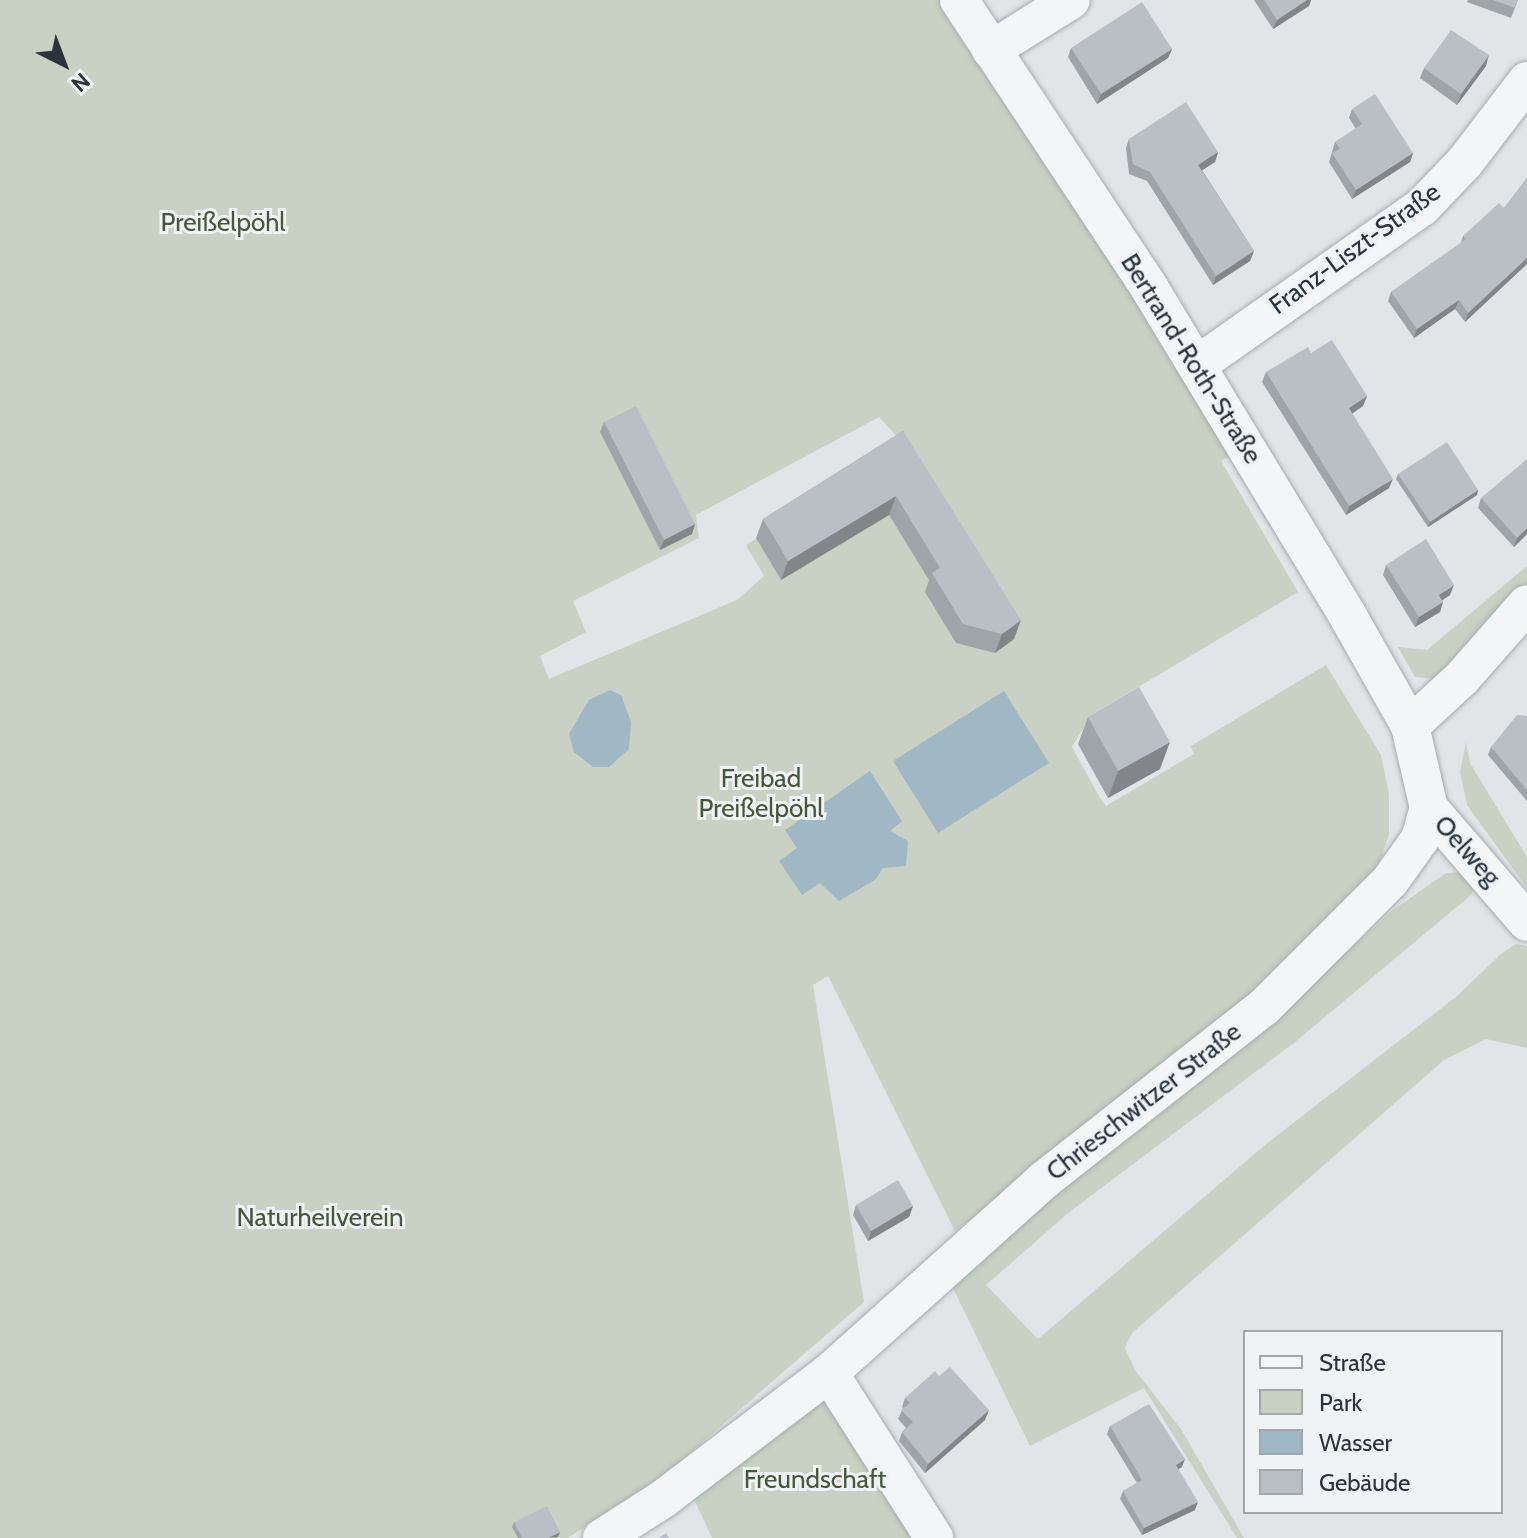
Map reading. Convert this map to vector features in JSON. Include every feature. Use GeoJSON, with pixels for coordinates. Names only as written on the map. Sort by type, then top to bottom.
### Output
{"type":"FeatureCollection","features":[{"type":"Feature","properties":{"kind":"street","name":"Bertrand-Roth-Straße"},"geometry":{"type":"LineString","coordinates":[[959,0],[1197,365],[1410,726]]}},
{"type":"Feature","properties":{"kind":"street"},"geometry":{"type":"LineString","coordinates":[[991,50],[1071,0]]}},
{"type":"Feature","properties":{"kind":"street","name":"Franz-Liszt-Straße"},"geometry":{"type":"LineString","coordinates":[[1197,365],[1422,207],[1465,162],[1527,81]]}},
{"type":"Feature","properties":{"kind":"street"},"geometry":{"type":"LineString","coordinates":[[1410,726],[1462,678],[1527,604]]}},
{"type":"Feature","properties":{"kind":"street","name":"Oelweg"},"geometry":{"type":"LineString","coordinates":[[1410,726],[1429,808],[1527,922]]}},
{"type":"Feature","properties":{"kind":"street","name":"Chrieschwitzer Straße"},"geometry":{"type":"LineString","coordinates":[[602,1538],[663,1499],[829,1373],[1044,1180],[1264,1007],[1390,881],[1420,839],[1429,808]]}},
{"type":"Feature","properties":{"kind":"street"},"geometry":{"type":"LineString","coordinates":[[829,1373],[934,1538]]}},
{"type":"Feature","properties":{"kind":"green space"},"geometry":{"type":"Polygon","coordinates":[[[0,0],[946,0],[1235,453],[1221,461],[1298,592],[1091,715],[1072,747],[1106,806],[1194,754],[1191,746],[1326,665],[1381,755],[1389,794],[1389,834],[1377,872],[1267,995],[955,1231],[828,976],[813,985],[864,1302],[668,1472],[568,1538],[0,1538],[0,0]],[[879,417],[696,515],[699,538],[573,601],[586,632],[540,656],[549,679],[737,600],[764,576],[746,545],[904,444],[879,417]]]}},
{"type":"Feature","properties":{"kind":"green space"},"geometry":{"type":"Polygon","coordinates":[[[1527,566],[1527,591],[1436,679],[1415,677],[1398,647],[1427,650],[1527,566]]]}},
{"type":"Feature","properties":{"kind":"green space"},"geometry":{"type":"Polygon","coordinates":[[[1466,742],[1470,763],[1527,857],[1527,888],[1467,805],[1460,772],[1466,742]]]}},
{"type":"Feature","properties":{"kind":"green space"},"geometry":{"type":"Polygon","coordinates":[[[1464,872],[1475,885],[1471,895],[1295,1042],[1067,1214],[986,1285],[1038,1339],[1265,1145],[1457,996],[1502,953],[1516,944],[1527,946],[1527,1048],[1486,1039],[1444,1060],[1132,1333],[1125,1348],[1135,1370],[1181,1429],[1244,1538],[1237,1538],[1144,1388],[1030,1446],[947,1276],[1244,1045],[1393,910],[1446,873],[1464,872]]]}},
{"type":"Feature","properties":{"kind":"green space","name":"Freundschaft"},"geometry":{"type":"Polygon","coordinates":[[[832,1391],[921,1538],[712,1538],[694,1499],[832,1391]]]}},
{"type":"Feature","properties":{"kind":"water"},"geometry":{"type":"Polygon","coordinates":[[[610,690],[621,695],[631,722],[629,749],[609,767],[593,767],[574,752],[569,734],[589,700],[610,690]]]}},
{"type":"Feature","properties":{"kind":"water"},"geometry":{"type":"Polygon","coordinates":[[[1004,691],[1049,763],[938,833],[893,761],[1004,691]]]}},
{"type":"Feature","properties":{"kind":"water"},"geometry":{"type":"Polygon","coordinates":[[[870,771],[902,821],[890,831],[908,841],[906,866],[883,868],[875,880],[839,901],[820,883],[802,895],[779,861],[797,848],[785,830],[870,771]]]}},
{"type":"Feature","properties":{"kind":"building"},"geometry":{"type":"Polygon","coordinates":[[[1264,0],[1307,0],[1277,20],[1264,0]]]}},
{"type":"Feature","properties":{"kind":"building"},"geometry":{"type":"Polygon","coordinates":[[[1493,0],[1518,0],[1515,8],[1493,0]]]}},
{"type":"Feature","properties":{"kind":"building"},"geometry":{"type":"Polygon","coordinates":[[[1142,2],[1172,49],[1101,94],[1071,48],[1142,2]]]}},
{"type":"Feature","properties":{"kind":"building"},"geometry":{"type":"Polygon","coordinates":[[[1451,30],[1489,55],[1461,94],[1424,68],[1451,30]]]}},
{"type":"Feature","properties":{"kind":"building"},"geometry":{"type":"Polygon","coordinates":[[[1375,94],[1413,153],[1356,190],[1332,153],[1340,149],[1335,142],[1362,124],[1352,109],[1375,94]]]}},
{"type":"Feature","properties":{"kind":"building"},"geometry":{"type":"Polygon","coordinates":[[[1186,102],[1218,152],[1198,165],[1254,251],[1216,276],[1150,172],[1133,164],[1129,139],[1186,102]]]}},
{"type":"Feature","properties":{"kind":"building"},"geometry":{"type":"Polygon","coordinates":[[[1527,178],[1527,258],[1468,313],[1459,300],[1417,329],[1391,292],[1466,239],[1463,236],[1499,203],[1504,208],[1527,178]]]}},
{"type":"Feature","properties":{"kind":"building"},"geometry":{"type":"Polygon","coordinates":[[[1332,340],[1367,396],[1349,408],[1393,479],[1349,506],[1266,372],[1308,347],[1311,353],[1332,340]]]}},
{"type":"Feature","properties":{"kind":"building"},"geometry":{"type":"Polygon","coordinates":[[[636,406],[695,524],[664,540],[604,422],[636,406]]]}},
{"type":"Feature","properties":{"kind":"building"},"geometry":{"type":"Polygon","coordinates":[[[903,431],[1021,620],[1002,634],[963,624],[932,573],[940,568],[896,496],[788,561],[763,519],[903,431]]]}},
{"type":"Feature","properties":{"kind":"building"},"geometry":{"type":"Polygon","coordinates":[[[1447,442],[1478,490],[1430,522],[1398,474],[1447,442]]]}},
{"type":"Feature","properties":{"kind":"building"},"geometry":{"type":"Polygon","coordinates":[[[1527,459],[1527,528],[1517,538],[1481,498],[1527,459]]]}},
{"type":"Feature","properties":{"kind":"building"},"geometry":{"type":"Polygon","coordinates":[[[1426,539],[1454,585],[1439,595],[1443,602],[1419,617],[1386,565],[1426,539]]]}},
{"type":"Feature","properties":{"kind":"building"},"geometry":{"type":"Polygon","coordinates":[[[1139,687],[1170,742],[1118,771],[1088,717],[1139,687]]]}},
{"type":"Feature","properties":{"kind":"building"},"geometry":{"type":"Polygon","coordinates":[[[1517,715],[1527,716],[1527,790],[1491,747],[1517,715]]]}},
{"type":"Feature","properties":{"kind":"building"},"geometry":{"type":"Polygon","coordinates":[[[898,1180],[913,1206],[871,1231],[856,1205],[898,1180]]]}},
{"type":"Feature","properties":{"kind":"building"},"geometry":{"type":"Polygon","coordinates":[[[950,1367],[989,1410],[928,1464],[902,1432],[913,1422],[901,1410],[910,1403],[905,1398],[935,1371],[939,1376],[950,1367]]]}},
{"type":"Feature","properties":{"kind":"building"},"geometry":{"type":"Polygon","coordinates":[[[1149,1404],[1185,1459],[1176,1465],[1198,1502],[1144,1528],[1123,1491],[1142,1480],[1110,1426],[1149,1404]]]}},
{"type":"Feature","properties":{"kind":"building"},"geometry":{"type":"Polygon","coordinates":[[[547,1506],[560,1532],[548,1538],[522,1538],[514,1522],[547,1506]]]}},
{"type":"Feature","properties":{"kind":"park label","name":"Preißelpöhl"},"geometry":{"type":"Point","coordinates":[223,223]}},
{"type":"Feature","properties":{"kind":"park label","name":"Freibad Preißelpöhl"},"geometry":{"type":"Point","coordinates":[761,794]}},
{"type":"Feature","properties":{"kind":"park label","name":"Naturheilverein"},"geometry":{"type":"Point","coordinates":[320,1218]}}]}
